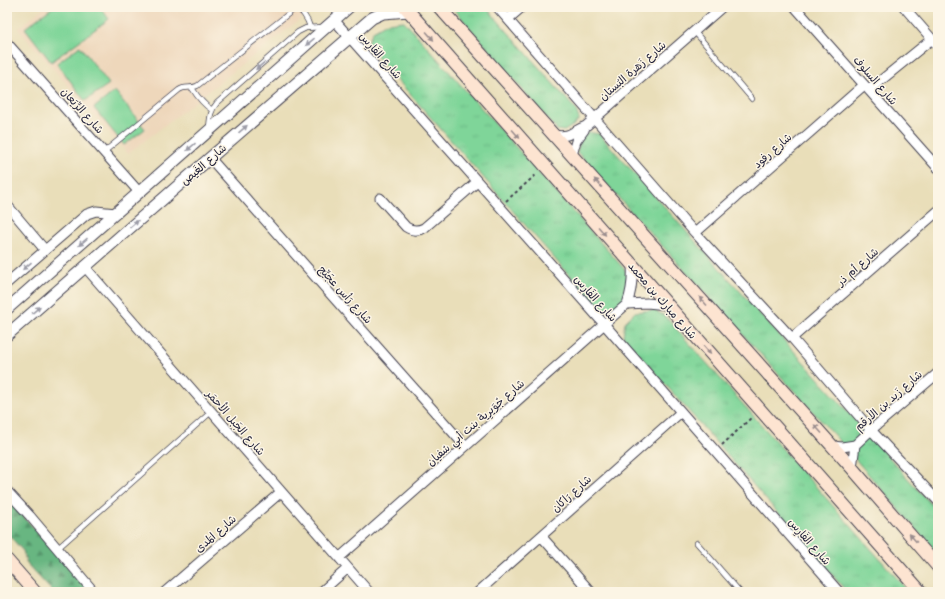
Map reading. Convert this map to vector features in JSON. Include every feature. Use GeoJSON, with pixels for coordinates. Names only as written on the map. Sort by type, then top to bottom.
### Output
{"type":"FeatureCollection","features":[{"type":"Feature","properties":{"kind":"main road"},"geometry":{"type":"LineString","coordinates":[[439,7],[833,446],[938,567]]}},
{"type":"Feature","properties":{"kind":"main road","name":"شارع مبارك بن محمد"},"geometry":{"type":"LineString","coordinates":[[407,9],[921,592]]}},
{"type":"Feature","properties":{"kind":"main road"},"geometry":{"type":"LineString","coordinates":[[7,560],[35,592]]}},
{"type":"Feature","properties":{"kind":"street","name":"شارع الغَيص"},"geometry":{"type":"LineString","coordinates":[[7,309],[349,7]]}},
{"type":"Feature","properties":{"kind":"street"},"geometry":{"type":"LineString","coordinates":[[497,7],[695,233],[792,338],[871,430],[938,501]]}},
{"type":"Feature","properties":{"kind":"street"},"geometry":{"type":"LineString","coordinates":[[508,20],[522,7]]}},
{"type":"Feature","properties":{"kind":"street","name":"شارع زَهرة البُستان"},"geometry":{"type":"LineString","coordinates":[[554,135],[569,135],[586,126],[722,7]]}},
{"type":"Feature","properties":{"kind":"street","name":"شارع السلوف"},"geometry":{"type":"LineString","coordinates":[[795,7],[938,168]]}},
{"type":"Feature","properties":{"kind":"street"},"geometry":{"type":"LineString","coordinates":[[907,8],[938,46]]}},
{"type":"Feature","properties":{"kind":"street","name":"شارع الغَيص"},"geometry":{"type":"LineString","coordinates":[[7,335],[372,18],[377,15],[407,9]]}},
{"type":"Feature","properties":{"kind":"street","name":"شارع الفَارِس"},"geometry":{"type":"LineString","coordinates":[[331,24],[350,37],[839,592]]}},
{"type":"Feature","properties":{"kind":"street","name":"شارع رفود"},"geometry":{"type":"LineString","coordinates":[[695,233],[867,88],[932,39]]}},
{"type":"Feature","properties":{"kind":"street","name":"شارع الرِّيَعان"},"geometry":{"type":"LineString","coordinates":[[7,44],[139,192]]}},
{"type":"Feature","properties":{"kind":"street","name":"شارع زَهرة البُستان"},"geometry":{"type":"LineString","coordinates":[[572,155],[576,141],[586,126]]}},
{"type":"Feature","properties":{"kind":"street","name":"شارع رَأس عجَيِّج"},"geometry":{"type":"LineString","coordinates":[[210,158],[465,446]]}},
{"type":"Feature","properties":{"kind":"street"},"geometry":{"type":"LineString","coordinates":[[380,198],[406,227],[417,231],[424,228],[477,182]]}},
{"type":"Feature","properties":{"kind":"street"},"geometry":{"type":"LineString","coordinates":[[7,205],[45,250]]}},
{"type":"Feature","properties":{"kind":"street"},"geometry":{"type":"LineString","coordinates":[[7,283],[90,212],[96,211],[116,213]]}},
{"type":"Feature","properties":{"kind":"street","name":"شارع أم ذر"},"geometry":{"type":"LineString","coordinates":[[792,338],[938,211]]}},
{"type":"Feature","properties":{"kind":"street"},"geometry":{"type":"LineString","coordinates":[[632,265],[632,285],[627,304],[647,303],[667,305]]}},
{"type":"Feature","properties":{"kind":"street","name":"شارع الجَبل الأحمَر"},"geometry":{"type":"LineString","coordinates":[[85,267],[369,592]]}},
{"type":"Feature","properties":{"kind":"street","name":"شارع جُوَيرِية بنت أبي سُفيان"},"geometry":{"type":"LineString","coordinates":[[339,558],[627,304]]}},
{"type":"Feature","properties":{"kind":"street","name":"شارع زَيد بن الأرقم"},"geometry":{"type":"LineString","coordinates":[[833,446],[842,447],[855,445],[938,373]]}},
{"type":"Feature","properties":{"kind":"street","name":"شارع رَاكان"},"geometry":{"type":"LineString","coordinates":[[478,592],[680,412]]}},
{"type":"Feature","properties":{"kind":"street","name":"شارع زَيد بن الأرقم"},"geometry":{"type":"LineString","coordinates":[[852,468],[855,445]]}},
{"type":"Feature","properties":{"kind":"street"},"geometry":{"type":"LineString","coordinates":[[7,491],[94,592]]}},
{"type":"Feature","properties":{"kind":"street","name":"شارع المَدى"},"geometry":{"type":"LineString","coordinates":[[165,592],[281,492]]}},
{"type":"Feature","properties":{"kind":"street"},"geometry":{"type":"LineString","coordinates":[[541,536],[591,592]]}},
{"type":"Feature","properties":{"kind":"street"},"geometry":{"type":"LineString","coordinates":[[321,592],[348,568]]}},
{"type":"Feature","properties":{"kind":"lane"},"geometry":{"type":"LineString","coordinates":[[104,152],[179,90],[197,86],[292,11],[294,7],[300,9],[309,22],[310,27]]}},
{"type":"Feature","properties":{"kind":"lane"},"geometry":{"type":"LineString","coordinates":[[208,132],[212,110],[217,103],[298,32],[310,27],[331,24]]}},
{"type":"Feature","properties":{"kind":"lane"},"geometry":{"type":"LineString","coordinates":[[694,31],[752,99]]}},
{"type":"Feature","properties":{"kind":"lane"},"geometry":{"type":"LineString","coordinates":[[192,88],[207,107],[212,110]]}},
{"type":"Feature","properties":{"kind":"lane"},"geometry":{"type":"LineString","coordinates":[[57,549],[211,412]]}},
{"type":"Feature","properties":{"kind":"lane"},"geometry":{"type":"LineString","coordinates":[[697,544],[740,592]]}},
{"type":"Feature","properties":{"kind":"path"},"geometry":{"type":"LineString","coordinates":[[499,207],[545,167]]}},
{"type":"Feature","properties":{"kind":"path"},"geometry":{"type":"LineString","coordinates":[[715,452],[760,410]]}},
{"type":"Feature","properties":{"kind":"shaded area"},"geometry":{"type":"Polygon","coordinates":[[[44,7],[316,7],[128,154],[18,29],[44,7]]]}},
{"type":"Feature","properties":{"kind":"green space"},"geometry":{"type":"Polygon","coordinates":[[[53,7],[100,7],[109,19],[51,62],[25,28],[53,7]]]}},
{"type":"Feature","properties":{"kind":"green space"},"geometry":{"type":"Polygon","coordinates":[[[452,7],[486,7],[576,110],[579,119],[574,125],[564,131],[557,130],[452,7]]]}},
{"type":"Feature","properties":{"kind":"green space"},"geometry":{"type":"Polygon","coordinates":[[[404,21],[625,270],[631,285],[622,302],[610,312],[598,308],[373,52],[368,42],[373,31],[387,23],[404,21]]]}},
{"type":"Feature","properties":{"kind":"green space"},"geometry":{"type":"Polygon","coordinates":[[[80,46],[109,84],[85,101],[57,63],[80,46]]]}},
{"type":"Feature","properties":{"kind":"green space"},"geometry":{"type":"Polygon","coordinates":[[[115,91],[145,129],[124,145],[94,108],[115,91]]]}},
{"type":"Feature","properties":{"kind":"green space"},"geometry":{"type":"Polygon","coordinates":[[[589,132],[599,134],[938,512],[938,555],[844,446],[577,152],[581,138],[589,132]]]}},
{"type":"Feature","properties":{"kind":"green space"},"geometry":{"type":"Polygon","coordinates":[[[654,310],[665,316],[909,592],[847,592],[623,336],[625,322],[635,312],[654,310]]]}},
{"type":"Feature","properties":{"kind":"green space"},"geometry":{"type":"Polygon","coordinates":[[[7,498],[90,592],[53,592],[27,564],[23,551],[7,533],[7,498]]]}}]}
